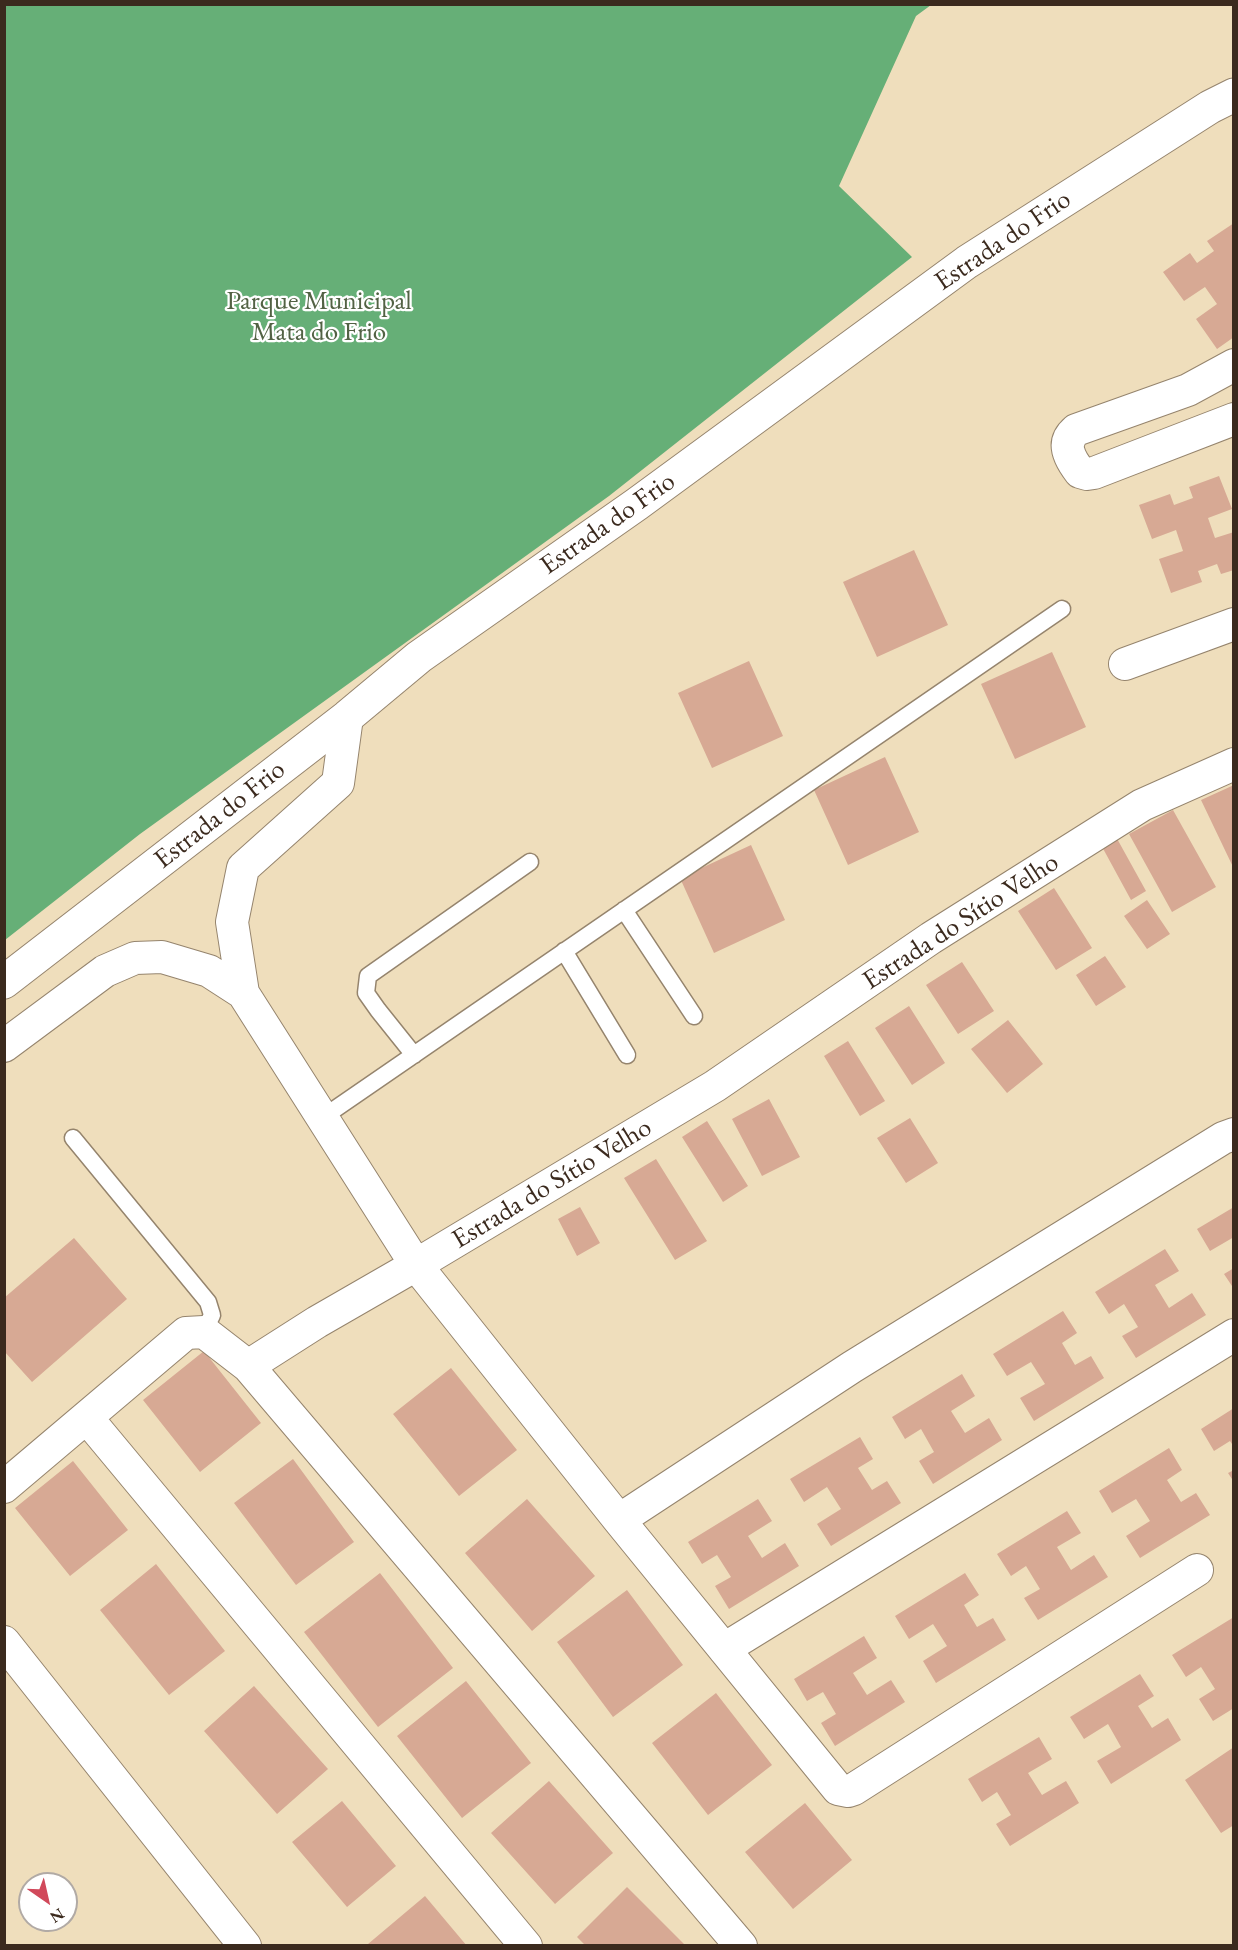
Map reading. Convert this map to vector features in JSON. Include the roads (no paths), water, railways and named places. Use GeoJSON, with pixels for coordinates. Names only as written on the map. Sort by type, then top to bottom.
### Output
{"type":"FeatureCollection","features":[{"type":"Feature","properties":{"kind":"main road","name":"Estrada do Frio"},"geometry":{"type":"LineString","coordinates":[[4,982],[347,717],[419,657],[638,504],[967,262],[1210,107],[1233,95]]}},
{"type":"Feature","properties":{"kind":"street"},"geometry":{"type":"LineString","coordinates":[[1233,365],[1188,390],[1076,430],[1070,435],[1067,443],[1068,450],[1080,472],[1094,473],[1233,419]]}},
{"type":"Feature","properties":{"kind":"street"},"geometry":{"type":"LineString","coordinates":[[1125,664],[1233,624]]}},
{"type":"Feature","properties":{"kind":"street"},"geometry":{"type":"LineString","coordinates":[[347,717],[338,783],[243,868],[232,922],[243,993],[416,1266],[838,1789],[848,1791],[854,1789],[1197,1570]]}},
{"type":"Feature","properties":{"kind":"street","name":"Estrada do Sítio Velho"},"geometry":{"type":"LineString","coordinates":[[248,1366],[317,1322],[416,1266],[716,1086],[931,939],[1142,805],[1233,764]]}},
{"type":"Feature","properties":{"kind":"street"},"geometry":{"type":"LineString","coordinates":[[4,1046],[105,971],[135,958],[162,957],[209,971],[243,993]]}},
{"type":"Feature","properties":{"kind":"street"},"geometry":{"type":"LineString","coordinates":[[619,1520],[852,1367],[1213,1144],[1233,1134]]}},
{"type":"Feature","properties":{"kind":"street"},"geometry":{"type":"LineString","coordinates":[[4,1487],[186,1333],[204,1332],[248,1366],[741,1946]]}},
{"type":"Feature","properties":{"kind":"street"},"geometry":{"type":"LineString","coordinates":[[724,1649],[1233,1335]]}},
{"type":"Feature","properties":{"kind":"street"},"geometry":{"type":"LineString","coordinates":[[87,1418],[526,1946]]}},
{"type":"Feature","properties":{"kind":"street"},"geometry":{"type":"LineString","coordinates":[[4,1642],[245,1946]]}},
{"type":"Feature","properties":{"kind":"lane"},"geometry":{"type":"LineString","coordinates":[[322,1118],[1062,609]]}},
{"type":"Feature","properties":{"kind":"lane"},"geometry":{"type":"LineString","coordinates":[[414,1054],[366,993],[368,976],[530,862]]}},
{"type":"Feature","properties":{"kind":"lane"},"geometry":{"type":"LineString","coordinates":[[624,910],[694,1016]]}},
{"type":"Feature","properties":{"kind":"lane"},"geometry":{"type":"LineString","coordinates":[[564,951],[627,1056]]}},
{"type":"Feature","properties":{"kind":"lane"},"geometry":{"type":"LineString","coordinates":[[73,1138],[208,1302],[212,1315],[204,1332]]}},
{"type":"Feature","properties":{"kind":"park label","name":"Parque Municipal Mata do Frio"},"geometry":{"type":"Point","coordinates":[319,318]}}]}
